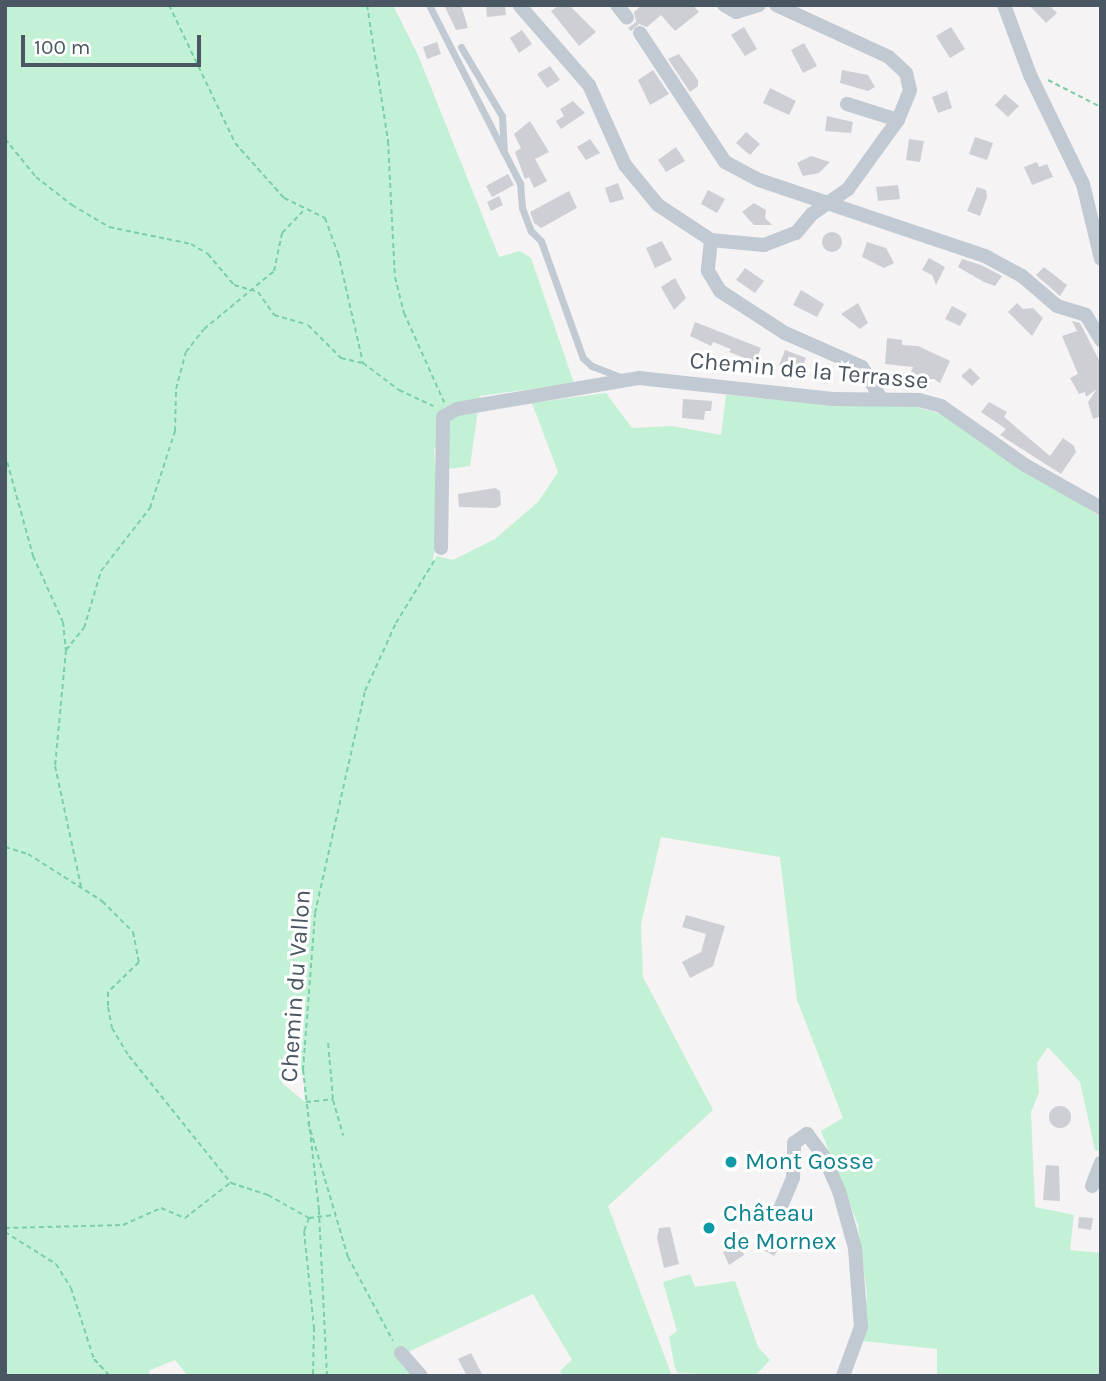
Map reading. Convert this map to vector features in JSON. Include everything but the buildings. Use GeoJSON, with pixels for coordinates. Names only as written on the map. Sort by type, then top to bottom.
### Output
{"type":"FeatureCollection","features":[{"type":"Feature","properties":{"kind":"street"},"geometry":{"type":"LineString","coordinates":[[617,5],[627,18]]}},
{"type":"Feature","properties":{"kind":"street"},"geometry":{"type":"LineString","coordinates":[[724,5],[736,12],[758,5]]}},
{"type":"Feature","properties":{"kind":"street"},"geometry":{"type":"LineString","coordinates":[[520,6],[589,85],[625,165],[650,196],[687,228],[711,240],[775,244],[796,233],[853,183],[898,120],[910,90],[897,64],[776,5]]}},
{"type":"Feature","properties":{"kind":"street"},"geometry":{"type":"LineString","coordinates":[[1004,5],[1030,75],[1083,184],[1101,259]]}},
{"type":"Feature","properties":{"kind":"street"},"geometry":{"type":"LineString","coordinates":[[640,33],[711,145],[725,162],[743,172],[964,248],[1015,271],[1057,306],[1082,313],[1101,340]]}},
{"type":"Feature","properties":{"kind":"street"},"geometry":{"type":"LineString","coordinates":[[847,104],[898,120]]}},
{"type":"Feature","properties":{"kind":"street"},"geometry":{"type":"LineString","coordinates":[[711,240],[708,271],[720,290],[785,333],[862,367],[880,397]]}},
{"type":"Feature","properties":{"kind":"street","name":"Chemin de la Terrasse"},"geometry":{"type":"LineString","coordinates":[[449,413],[628,380],[833,399],[880,397],[942,406],[1025,465],[1101,508]]}},
{"type":"Feature","properties":{"kind":"street"},"geometry":{"type":"LineString","coordinates":[[441,548],[444,528],[440,423],[449,413]]}},
{"type":"Feature","properties":{"kind":"street"},"geometry":{"type":"LineString","coordinates":[[777,1216],[793,1178],[794,1143],[807,1134],[823,1155],[839,1191],[855,1248],[861,1326],[843,1376]]}},
{"type":"Feature","properties":{"kind":"street"},"geometry":{"type":"LineString","coordinates":[[1092,1186],[1101,1163]]}},
{"type":"Feature","properties":{"kind":"street"},"geometry":{"type":"LineString","coordinates":[[401,1353],[421,1376]]}},
{"type":"Feature","properties":{"kind":"lane"},"geometry":{"type":"LineString","coordinates":[[429,5],[520,184],[522,208],[531,231],[541,241],[583,358],[592,366],[628,380]]}},
{"type":"Feature","properties":{"kind":"lane"},"geometry":{"type":"LineString","coordinates":[[461,47],[502,117],[503,152]]}},
{"type":"Feature","properties":{"kind":"path"},"geometry":{"type":"LineString","coordinates":[[169,5],[235,143],[284,198],[303,211],[324,218],[331,230],[363,363]]}},
{"type":"Feature","properties":{"kind":"path"},"geometry":{"type":"LineString","coordinates":[[367,5],[388,141],[395,277],[404,313],[449,413]]}},
{"type":"Feature","properties":{"kind":"path"},"geometry":{"type":"LineString","coordinates":[[1030,75],[1101,107]]}},
{"type":"Feature","properties":{"kind":"path"},"geometry":{"type":"LineString","coordinates":[[6,142],[36,177],[96,220],[191,244],[208,254],[234,285],[258,292],[274,315],[308,325],[341,358],[363,363],[399,390],[449,413]]}},
{"type":"Feature","properties":{"kind":"path"},"geometry":{"type":"LineString","coordinates":[[66,650],[84,628],[100,571],[150,508],[175,431],[176,389],[186,352],[204,329],[274,271],[282,233],[303,211]]}},
{"type":"Feature","properties":{"kind":"path"},"geometry":{"type":"LineString","coordinates":[[5,454],[33,556],[63,622],[66,650],[55,766],[82,888]]}},
{"type":"Feature","properties":{"kind":"path","name":"Chemin du Vallon"},"geometry":{"type":"LineString","coordinates":[[327,1376],[319,1210],[306,1118],[303,1045],[315,914],[347,769],[376,662],[441,548]]}},
{"type":"Feature","properties":{"kind":"path"},"geometry":{"type":"LineString","coordinates":[[5,846],[28,854],[82,888],[134,932],[139,948],[139,962],[108,992],[113,1028],[129,1056],[231,1183],[268,1195],[309,1218],[334,1215]]}},
{"type":"Feature","properties":{"kind":"path"},"geometry":{"type":"LineString","coordinates":[[328,1042],[333,1099],[343,1136]]}},
{"type":"Feature","properties":{"kind":"path"},"geometry":{"type":"LineString","coordinates":[[305,1102],[333,1099]]}},
{"type":"Feature","properties":{"kind":"path"},"geometry":{"type":"LineString","coordinates":[[306,1118],[348,1257],[401,1353]]}},
{"type":"Feature","properties":{"kind":"path"},"geometry":{"type":"LineString","coordinates":[[5,1230],[123,1225],[161,1208],[185,1218],[231,1183]]}},
{"type":"Feature","properties":{"kind":"path"},"geometry":{"type":"LineString","coordinates":[[309,1218],[304,1231],[314,1328],[313,1376]]}},
{"type":"Feature","properties":{"kind":"path"},"geometry":{"type":"LineString","coordinates":[[5,1230],[56,1264],[74,1295],[89,1348],[110,1376]]}},
{"type":"Feature","properties":{"kind":"green space"},"geometry":{"type":"Polygon","coordinates":[[[5,5],[393,5],[418,55],[499,257],[520,251],[531,258],[574,383],[480,396],[470,466],[448,469],[445,450],[434,448],[439,526],[432,564],[437,556],[453,560],[495,539],[538,502],[558,472],[532,403],[606,393],[632,428],[672,426],[721,435],[726,395],[832,405],[913,406],[940,414],[1101,517],[1100,1151],[1095,1150],[1080,1082],[1048,1047],[1037,1063],[1039,1092],[1031,1112],[1035,1207],[1074,1215],[1070,1250],[1101,1253],[1101,1376],[937,1376],[937,1349],[862,1341],[867,1295],[858,1225],[821,1131],[843,1118],[797,1000],[780,857],[661,837],[641,924],[643,977],[713,1110],[608,1206],[672,1376],[562,1376],[560,1371],[572,1360],[533,1294],[408,1352],[416,1376],[188,1376],[175,1360],[150,1370],[148,1376],[5,1376],[5,5]],[[284,1065],[282,1083],[305,1102],[303,1070],[284,1065]]]}},
{"type":"Feature","properties":{"kind":"green space"},"geometry":{"type":"Polygon","coordinates":[[[690,1274],[695,1287],[735,1281],[758,1347],[770,1360],[755,1376],[678,1373],[669,1337],[677,1331],[663,1282],[690,1274]]]}},
{"type":"Feature","properties":{"kind":"place","name":"Mont Gosse"},"geometry":{"type":"Point","coordinates":[731,1162]}},
{"type":"Feature","properties":{"kind":"place","name":"Château de Mornex"},"geometry":{"type":"Point","coordinates":[709,1228]}}]}
